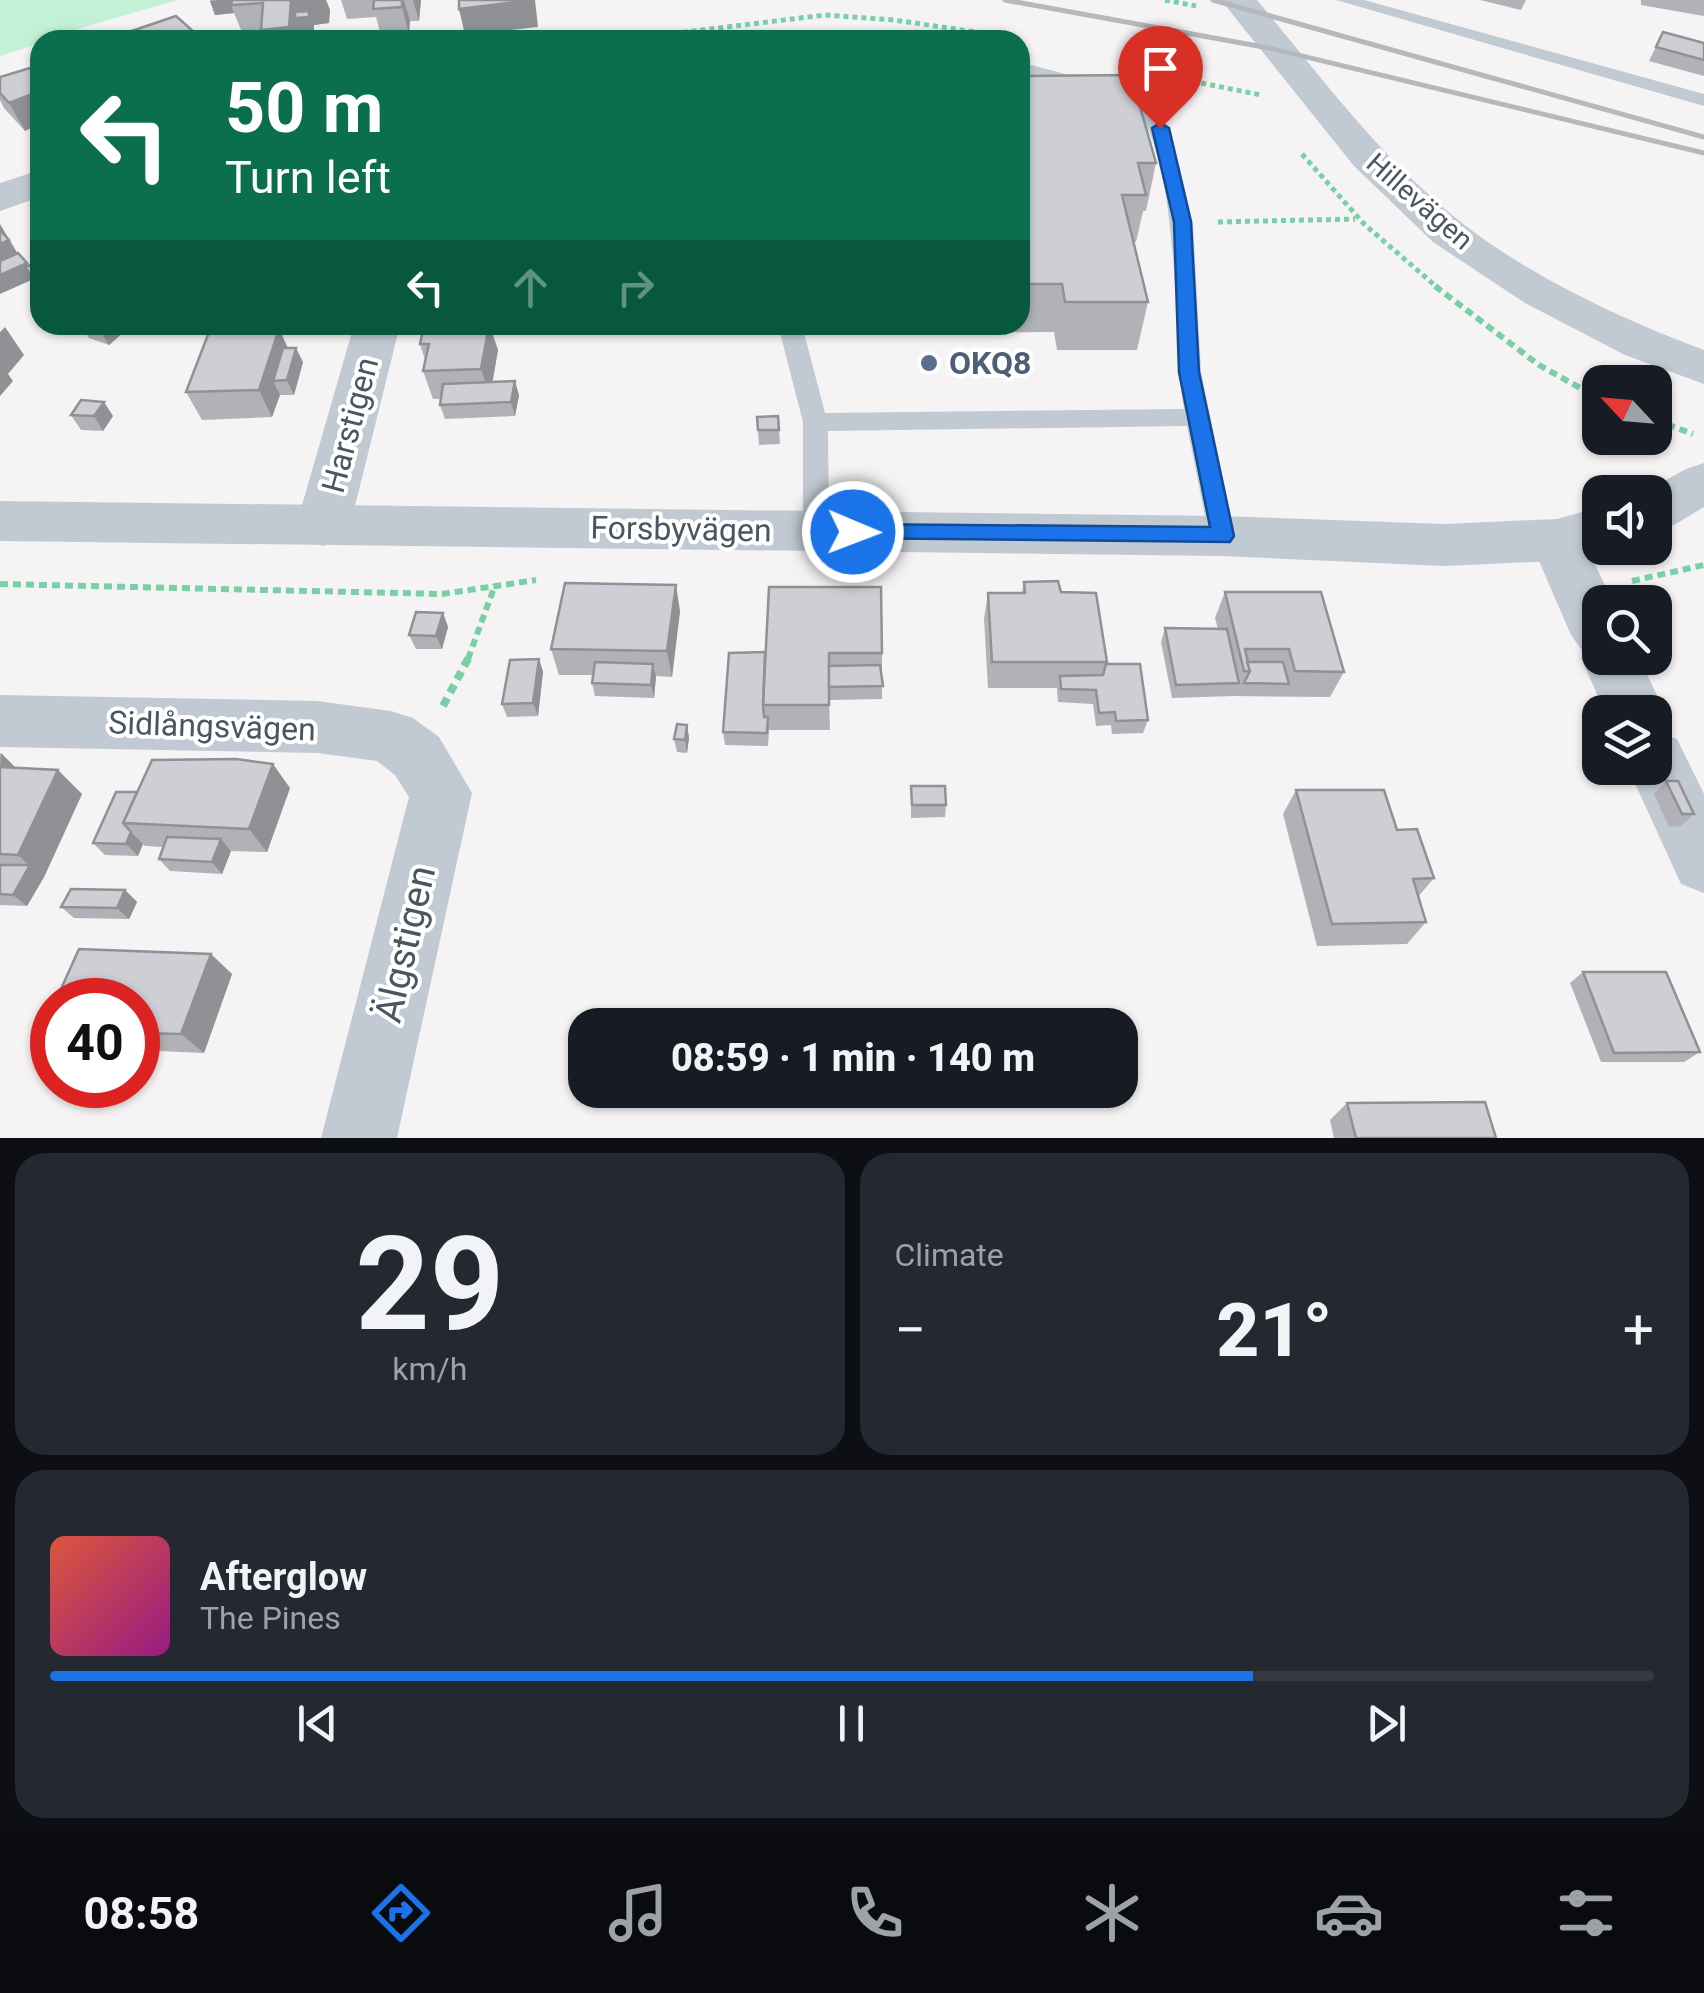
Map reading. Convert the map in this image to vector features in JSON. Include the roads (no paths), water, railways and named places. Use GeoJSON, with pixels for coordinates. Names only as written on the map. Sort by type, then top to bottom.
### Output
{"type":"FeatureCollection","features":[{"type":"Feature","properties":{"kind":"street","name":"Hillevägen"},"geometry":{"type":"LineString","coordinates":[[1238,0],[1368,158],[1448,232],[1541,293],[1642,344],[1704,368]]}},
{"type":"Feature","properties":{"kind":"street"},"geometry":{"type":"LineString","coordinates":[[0,198],[30,186]]}},
{"type":"Feature","properties":{"kind":"street","name":"Harstigen"},"geometry":{"type":"LineString","coordinates":[[324,526],[374,335]]}},
{"type":"Feature","properties":{"kind":"street"},"geometry":{"type":"LineString","coordinates":[[1672,501],[1704,482]]}},
{"type":"Feature","properties":{"kind":"street","name":"Forsbyvägen"},"geometry":{"type":"LineString","coordinates":[[0,521],[1222,536],[1444,544],[1578,534]]}},
{"type":"Feature","properties":{"kind":"street"},"geometry":{"type":"LineString","coordinates":[[1578,534],[1586,585]]}},
{"type":"Feature","properties":{"kind":"street","name":"Sidlångsvägen"},"geometry":{"type":"LineString","coordinates":[[0,721],[317,727],[391,737],[417,756]]}},
{"type":"Feature","properties":{"kind":"street","name":"Älgstigen"},"geometry":{"type":"LineString","coordinates":[[359,1138],[442,793],[417,756]]}},
{"type":"Feature","properties":{"kind":"street"},"geometry":{"type":"LineString","coordinates":[[1668,785],[1704,862]]}},
{"type":"Feature","properties":{"kind":"lane"},"geometry":{"type":"LineString","coordinates":[[1344,0],[1704,100]]}},
{"type":"Feature","properties":{"kind":"lane"},"geometry":{"type":"LineString","coordinates":[[1030,71],[1133,98],[1160,128],[1182,222],[1189,372],[1222,536]]}},
{"type":"Feature","properties":{"kind":"lane"},"geometry":{"type":"LineString","coordinates":[[793,335],[815,422],[816,532]]}},
{"type":"Feature","properties":{"kind":"lane"},"geometry":{"type":"LineString","coordinates":[[815,422],[1199,417]]}},
{"type":"Feature","properties":{"kind":"railway"},"geometry":{"type":"LineString","coordinates":[[1005,0],[1269,48],[1704,153]]}},
{"type":"Feature","properties":{"kind":"railway"},"geometry":{"type":"LineString","coordinates":[[1213,0],[1704,137]]}},
{"type":"Feature","properties":{"kind":"place","name":"OKQ8"},"geometry":{"type":"Point","coordinates":[929,363]}}]}
